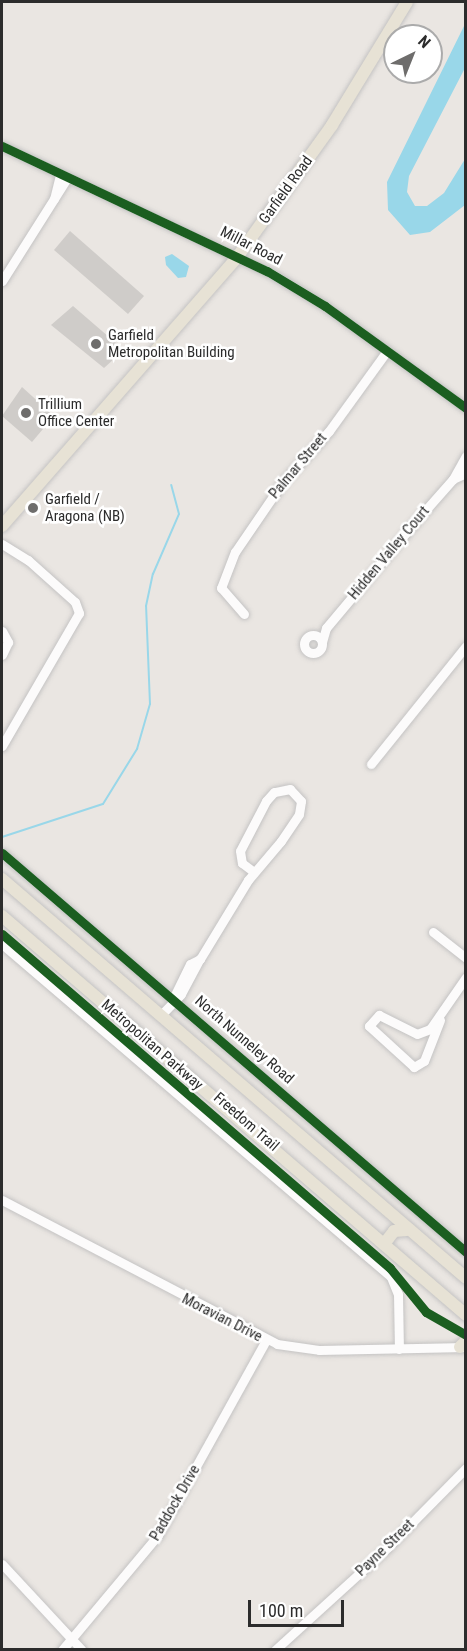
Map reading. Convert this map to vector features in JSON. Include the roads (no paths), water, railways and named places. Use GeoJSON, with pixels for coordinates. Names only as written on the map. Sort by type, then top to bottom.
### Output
{"type":"FeatureCollection","features":[{"type":"Feature","properties":{"kind":"main road","name":"Garfield Road"},"geometry":{"type":"LineString","coordinates":[[2,526],[238,256],[332,125],[407,2]]}},
{"type":"Feature","properties":{"kind":"main road","name":"Metropolitan Parkway"},"geometry":{"type":"LineString","coordinates":[[2,879],[465,1278]]}},
{"type":"Feature","properties":{"kind":"main road","name":"Metropolitan Parkway"},"geometry":{"type":"LineString","coordinates":[[2,916],[465,1315]]}},
{"type":"Feature","properties":{"kind":"main road"},"geometry":{"type":"LineString","coordinates":[[384,1244],[393,1231],[410,1230]]}},
{"type":"Feature","properties":{"kind":"street","name":"Millar Road"},"geometry":{"type":"LineString","coordinates":[[2,146],[63,177],[238,256],[308,295],[465,408]]}},
{"type":"Feature","properties":{"kind":"street"},"geometry":{"type":"LineString","coordinates":[[2,281],[54,198],[63,177]]}},
{"type":"Feature","properties":{"kind":"street","name":"Palmar Street"},"geometry":{"type":"LineString","coordinates":[[244,614],[220,588],[235,552],[271,498],[387,351]]}},
{"type":"Feature","properties":{"kind":"street","name":"Hidden Valley Court"},"geometry":{"type":"LineString","coordinates":[[313,635],[326,628],[453,479],[465,456]]}},
{"type":"Feature","properties":{"kind":"street","name":"Hidden Valley Court"},"geometry":{"type":"LineString","coordinates":[[453,479],[465,473]]}},
{"type":"Feature","properties":{"kind":"street"},"geometry":{"type":"LineString","coordinates":[[2,544],[28,560],[75,602],[79,613],[2,746]]}},
{"type":"Feature","properties":{"kind":"street","name":"Hidden Valley Court"},"geometry":{"type":"LineString","coordinates":[[322,642],[326,628]]}},
{"type":"Feature","properties":{"kind":"street"},"geometry":{"type":"LineString","coordinates":[[2,631],[8,642],[2,655]]}},
{"type":"Feature","properties":{"kind":"street"},"geometry":{"type":"LineString","coordinates":[[313,635],[322,642],[317,651],[307,649],[306,639],[313,635]]}},
{"type":"Feature","properties":{"kind":"street"},"geometry":{"type":"LineString","coordinates":[[371,764],[465,646]]}},
{"type":"Feature","properties":{"kind":"street"},"geometry":{"type":"LineString","coordinates":[[160,1016],[173,999],[181,994],[200,959],[255,872],[299,814],[301,801],[290,789],[274,792],[266,801],[240,851],[242,863],[255,872]]}},
{"type":"Feature","properties":{"kind":"street","name":"North Nunneley Road"},"geometry":{"type":"LineString","coordinates":[[2,853],[465,1252]]}},
{"type":"Feature","properties":{"kind":"street"},"geometry":{"type":"LineString","coordinates":[[434,932],[465,958]]}},
{"type":"Feature","properties":{"kind":"street"},"geometry":{"type":"LineString","coordinates":[[2,944],[391,1278],[398,1294],[399,1349]]}},
{"type":"Feature","properties":{"kind":"street"},"geometry":{"type":"LineString","coordinates":[[440,1020],[417,1034],[379,1015],[369,1026],[414,1067],[424,1061],[440,1020],[465,977]]}},
{"type":"Feature","properties":{"kind":"street","name":"Moravian Drive"},"geometry":{"type":"LineString","coordinates":[[2,1200],[266,1340],[308,1350],[399,1349],[464,1345]]}},
{"type":"Feature","properties":{"kind":"street","name":"Paddock Drive"},"geometry":{"type":"LineString","coordinates":[[62,1650],[158,1535],[266,1340]]}},
{"type":"Feature","properties":{"kind":"street","name":"Payne Street"},"geometry":{"type":"LineString","coordinates":[[275,1650],[388,1547],[465,1468]]}},
{"type":"Feature","properties":{"kind":"street"},"geometry":{"type":"LineString","coordinates":[[2,1564],[82,1650]]}},
{"type":"Feature","properties":{"kind":"water"},"geometry":{"type":"Polygon","coordinates":[[[465,24],[465,68],[409,176],[407,192],[415,206],[427,206],[444,193],[465,159],[465,205],[430,232],[410,235],[388,210],[387,182],[435,84],[443,84],[443,69],[465,24]]]}},
{"type":"Feature","properties":{"kind":"water"},"geometry":{"type":"Polygon","coordinates":[[[172,254],[189,266],[186,277],[178,278],[166,265],[165,257],[172,254]]]}},
{"type":"Feature","properties":{"kind":"waterway"},"geometry":{"type":"LineString","coordinates":[[2,837],[103,804],[137,749],[150,704],[146,606],[153,574],[179,514],[171,485]]}},
{"type":"Feature","properties":{"kind":"place","name":"Garfield Metropolitan Building"},"geometry":{"type":"Point","coordinates":[96,344]}},
{"type":"Feature","properties":{"kind":"place","name":"Trillium Office Center"},"geometry":{"type":"Point","coordinates":[26,413]}},
{"type":"Feature","properties":{"kind":"place","name":"Garfield / Aragona (NB)"},"geometry":{"type":"Point","coordinates":[33,508]}}]}
